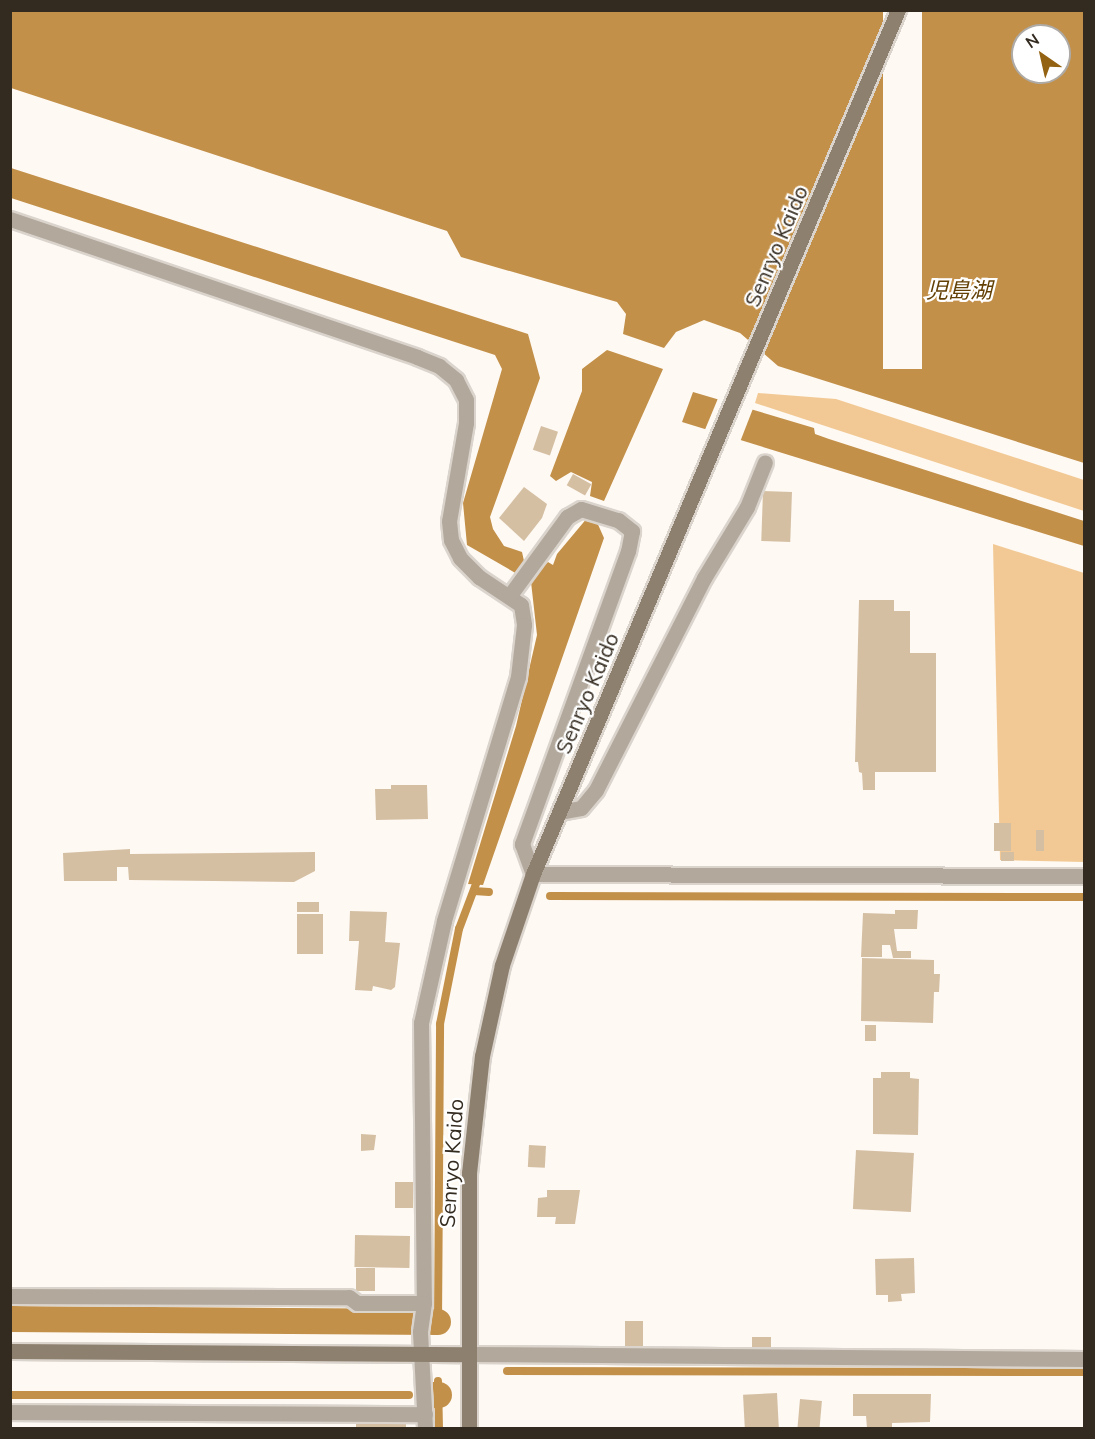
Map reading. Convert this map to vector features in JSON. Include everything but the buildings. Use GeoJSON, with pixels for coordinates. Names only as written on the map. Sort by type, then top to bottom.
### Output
{"type":"FeatureCollection","features":[{"type":"Feature","properties":{"kind":"street","name":"Senryo Kaido"},"geometry":{"type":"LineString","coordinates":[[468,1428],[468,1205],[476,1102],[502,965],[533,874],[898,10]]}},
{"type":"Feature","properties":{"kind":"street"},"geometry":{"type":"LineString","coordinates":[[10,219],[174,272],[439,366],[456,380],[466,400],[466,423],[448,521],[451,540],[460,558],[479,577],[510,595],[521,605],[523,657],[444,921],[422,1023],[423,1309],[420,1332],[425,1421],[10,1412]]}},
{"type":"Feature","properties":{"kind":"street"},"geometry":{"type":"LineString","coordinates":[[559,812],[581,808],[596,790],[704,578],[747,507],[765,462]]}},
{"type":"Feature","properties":{"kind":"street"},"geometry":{"type":"LineString","coordinates":[[510,595],[567,517],[594,511],[632,531],[628,551],[522,844],[533,874],[1084,876]]}},
{"type":"Feature","properties":{"kind":"street"},"geometry":{"type":"LineString","coordinates":[[10,1296],[349,1298],[357,1303],[423,1309]]}},
{"type":"Feature","properties":{"kind":"street"},"geometry":{"type":"LineString","coordinates":[[10,1351],[422,1351],[467,1354],[1084,1359]]}},
{"type":"Feature","properties":{"kind":"shaded area"},"geometry":{"type":"Polygon","coordinates":[[[758,393],[836,399],[1084,480],[1084,511],[755,403],[758,393]]]}},
{"type":"Feature","properties":{"kind":"shaded area"},"geometry":{"type":"Polygon","coordinates":[[[993,544],[1084,573],[1084,862],[1000,860],[993,544]]]}},
{"type":"Feature","properties":{"kind":"water","name":"児島湖"},"geometry":{"type":"Polygon","coordinates":[[[11,11],[1084,11],[1084,463],[778,366],[740,333],[704,320],[676,332],[664,348],[623,334],[626,314],[617,302],[461,257],[447,231],[11,88],[11,11]]]}},
{"type":"Feature","properties":{"kind":"water"},"geometry":{"type":"Polygon","coordinates":[[[11,168],[528,334],[540,378],[490,517],[493,529],[504,546],[522,552],[524,561],[539,570],[548,562],[553,565],[557,554],[588,517],[596,520],[604,538],[483,885],[468,884],[516,726],[537,635],[531,582],[467,545],[463,503],[502,369],[495,355],[11,198],[11,168]]]}},
{"type":"Feature","properties":{"kind":"water"},"geometry":{"type":"Polygon","coordinates":[[[607,350],[663,369],[604,501],[590,496],[592,482],[571,472],[556,481],[550,476],[582,391],[582,369],[607,350]]]}},
{"type":"Feature","properties":{"kind":"water"},"geometry":{"type":"Polygon","coordinates":[[[693,392],[814,428],[815,434],[829,439],[1084,521],[1084,546],[682,422],[693,392]]]}},
{"type":"Feature","properties":{"kind":"pier"},"geometry":{"type":"Polygon","coordinates":[[[883,11],[922,11],[922,369],[883,369],[883,11]]]}},
{"type":"Feature","properties":{"kind":"pier"},"geometry":{"type":"Polygon","coordinates":[[[719,396],[754,406],[740,442],[704,432],[719,396]]]}},
{"type":"Feature","properties":{"kind":"waterway"},"geometry":{"type":"LineString","coordinates":[[438,1322],[440,1024],[459,929],[479,876]]}},
{"type":"Feature","properties":{"kind":"waterway"},"geometry":{"type":"LineString","coordinates":[[474,891],[489,892]]}},
{"type":"Feature","properties":{"kind":"waterway"},"geometry":{"type":"LineString","coordinates":[[550,896],[1084,897]]}},
{"type":"Feature","properties":{"kind":"waterway"},"geometry":{"type":"LineString","coordinates":[[10,1319],[438,1322]]}},
{"type":"Feature","properties":{"kind":"waterway"},"geometry":{"type":"LineString","coordinates":[[507,1371],[1084,1372]]}},
{"type":"Feature","properties":{"kind":"waterway"},"geometry":{"type":"LineString","coordinates":[[438,1381],[439,1428]]}},
{"type":"Feature","properties":{"kind":"waterway"},"geometry":{"type":"LineString","coordinates":[[10,1395],[409,1395]]}},
{"type":"Feature","properties":{"kind":"waterway"},"geometry":{"type":"LineString","coordinates":[[433,1395],[439,1395]]}}]}
